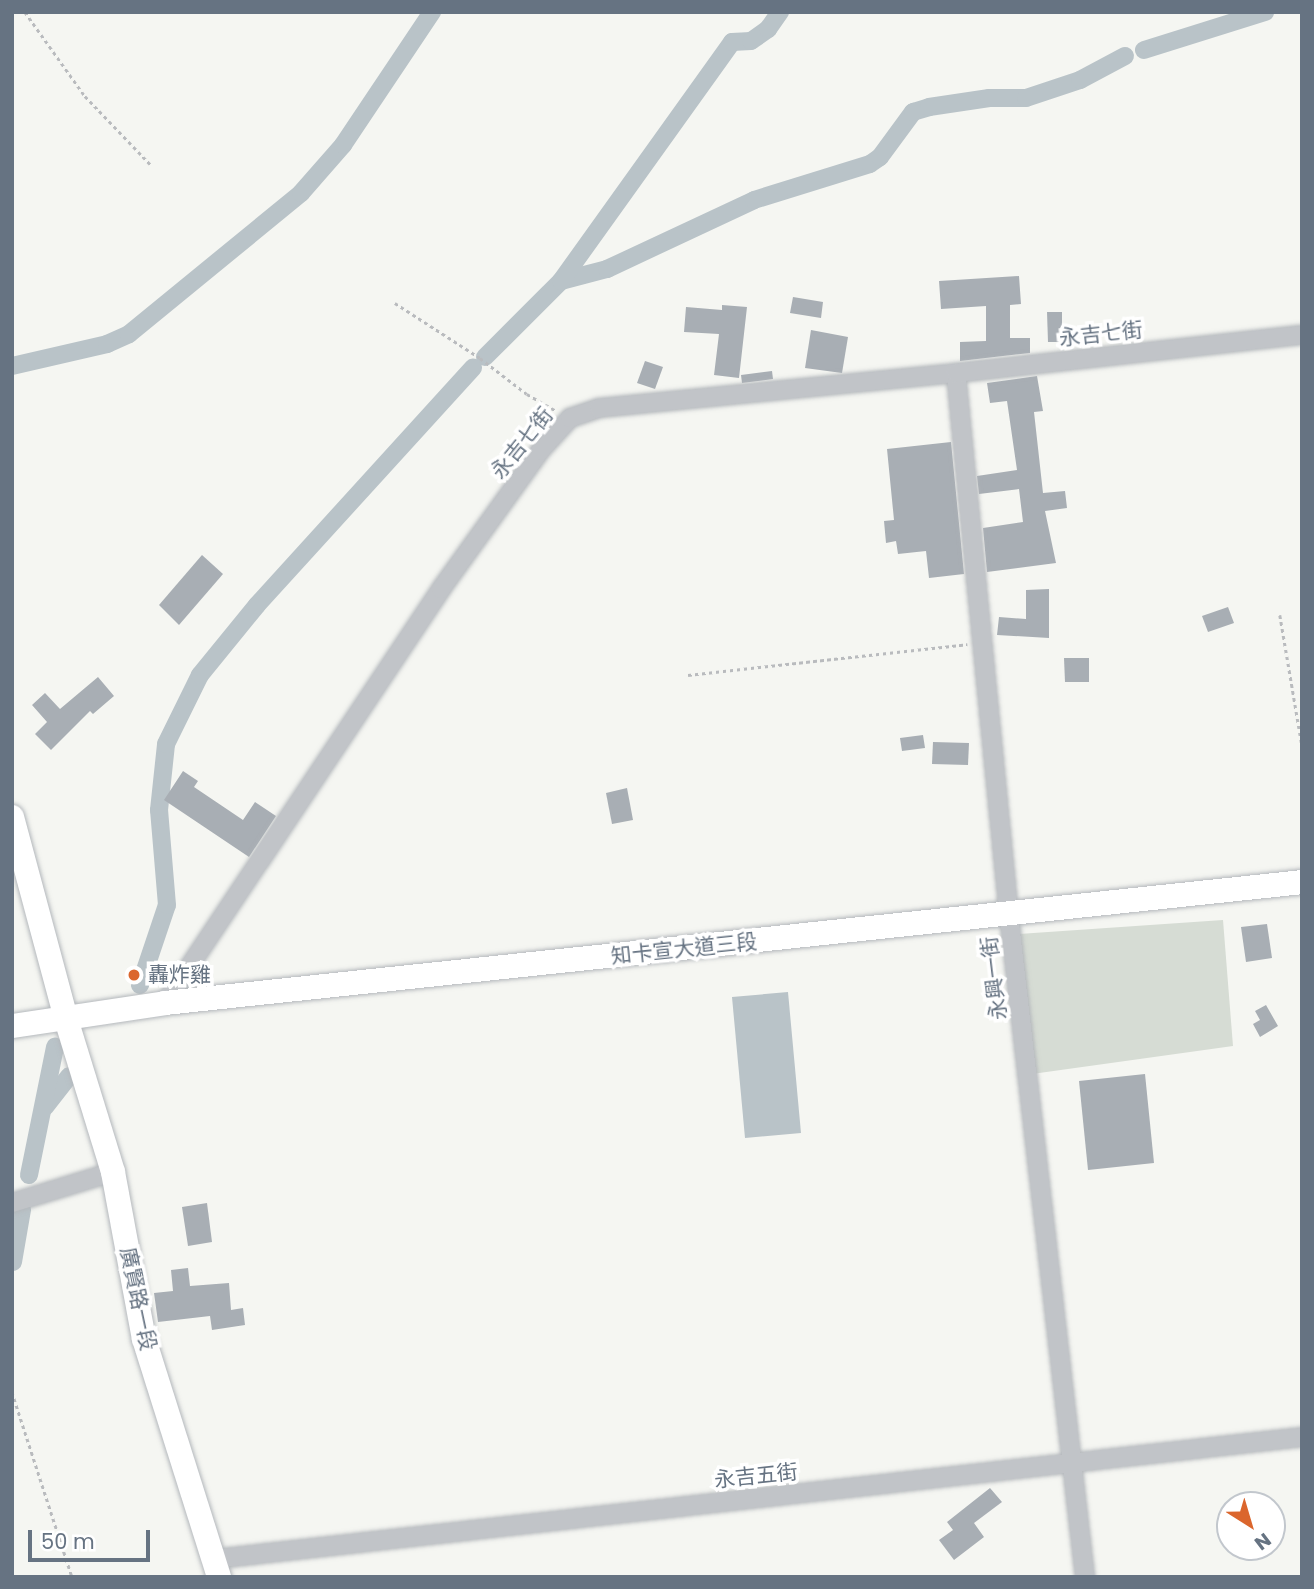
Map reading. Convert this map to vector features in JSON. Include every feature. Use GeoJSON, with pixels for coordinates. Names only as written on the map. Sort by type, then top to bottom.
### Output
{"type":"FeatureCollection","features":[{"type":"Feature","properties":{"kind":"street","name":"永吉七街"},"geometry":{"type":"LineString","coordinates":[[166,1003],[441,589],[540,450],[570,418],[598,408],[957,373],[1302,335]]}},
{"type":"Feature","properties":{"kind":"street","name":"永興一街"},"geometry":{"type":"LineString","coordinates":[[957,373],[1009,915],[1085,1577]]}},
{"type":"Feature","properties":{"kind":"street","name":"廣賢路一段"},"geometry":{"type":"LineString","coordinates":[[12,817],[66,1019],[113,1172],[144,1339],[217,1568]]}},
{"type":"Feature","properties":{"kind":"street","name":"知卡宣大道三段"},"geometry":{"type":"LineString","coordinates":[[12,1026],[166,1003],[1009,915],[1302,881]]}},
{"type":"Feature","properties":{"kind":"street"},"geometry":{"type":"LineString","coordinates":[[12,1203],[113,1172]]}},
{"type":"Feature","properties":{"kind":"street","name":"永吉五街"},"geometry":{"type":"LineString","coordinates":[[217,1568],[1302,1437]]}},
{"type":"Feature","properties":{"kind":"path"},"geometry":{"type":"LineString","coordinates":[[25,12],[85,96],[152,166]]}},
{"type":"Feature","properties":{"kind":"path"},"geometry":{"type":"LineString","coordinates":[[394,303],[480,358],[527,394],[570,418]]}},
{"type":"Feature","properties":{"kind":"path"},"geometry":{"type":"LineString","coordinates":[[1280,615],[1302,745]]}},
{"type":"Feature","properties":{"kind":"path"},"geometry":{"type":"LineString","coordinates":[[688,675],[983,642]]}},
{"type":"Feature","properties":{"kind":"path"},"geometry":{"type":"LineString","coordinates":[[12,1392],[72,1577]]}},
{"type":"Feature","properties":{"kind":"shaded area"},"geometry":{"type":"Polygon","coordinates":[[[1223,920],[1233,1046],[1032,1074],[1019,934],[1223,920]]]}},
{"type":"Feature","properties":{"kind":"shaded area"},"geometry":{"type":"Polygon","coordinates":[[[788,992],[801,1133],[745,1138],[732,997],[788,992]]]}},
{"type":"Feature","properties":{"kind":"building"},"geometry":{"type":"Polygon","coordinates":[[[1019,276],[1021,304],[1010,305],[1010,338],[1030,338],[1030,353],[960,361],[960,342],[986,341],[986,306],[941,309],[939,281],[1019,276]]]}},
{"type":"Feature","properties":{"kind":"building"},"geometry":{"type":"Polygon","coordinates":[[[793,297],[823,302],[821,318],[790,313],[793,297]]]}},
{"type":"Feature","properties":{"kind":"building"},"geometry":{"type":"Polygon","coordinates":[[[722,305],[747,307],[739,378],[714,375],[719,334],[684,332],[686,307],[722,310],[722,305]]]}},
{"type":"Feature","properties":{"kind":"building"},"geometry":{"type":"Polygon","coordinates":[[[1047,312],[1062,312],[1062,342],[1048,342],[1047,312]]]}},
{"type":"Feature","properties":{"kind":"building"},"geometry":{"type":"Polygon","coordinates":[[[811,330],[848,337],[842,373],[805,368],[811,330]]]}},
{"type":"Feature","properties":{"kind":"building"},"geometry":{"type":"Polygon","coordinates":[[[645,361],[663,367],[655,389],[637,383],[645,361]]]}},
{"type":"Feature","properties":{"kind":"building"},"geometry":{"type":"Polygon","coordinates":[[[772,371],[773,379],[742,383],[741,375],[772,371]]]}},
{"type":"Feature","properties":{"kind":"building"},"geometry":{"type":"Polygon","coordinates":[[[1037,376],[1043,411],[1034,412],[1043,493],[1065,491],[1067,508],[1045,511],[1056,563],[987,572],[983,528],[1023,522],[1019,489],[979,494],[977,476],[1017,470],[1007,401],[990,403],[987,383],[1037,376]]]}},
{"type":"Feature","properties":{"kind":"building"},"geometry":{"type":"Polygon","coordinates":[[[951,442],[964,574],[929,578],[926,551],[898,554],[896,541],[886,543],[884,521],[894,520],[887,449],[951,442]]]}},
{"type":"Feature","properties":{"kind":"building"},"geometry":{"type":"Polygon","coordinates":[[[202,555],[223,574],[179,625],[159,605],[202,555]]]}},
{"type":"Feature","properties":{"kind":"building"},"geometry":{"type":"Polygon","coordinates":[[[1049,589],[1049,638],[997,635],[999,617],[1026,619],[1026,590],[1049,589]]]}},
{"type":"Feature","properties":{"kind":"building"},"geometry":{"type":"Polygon","coordinates":[[[1228,607],[1234,623],[1208,632],[1202,616],[1228,607]]]}},
{"type":"Feature","properties":{"kind":"building"},"geometry":{"type":"Polygon","coordinates":[[[1064,658],[1089,658],[1089,682],[1065,682],[1064,658]]]}},
{"type":"Feature","properties":{"kind":"building"},"geometry":{"type":"Polygon","coordinates":[[[98,677],[114,696],[93,714],[90,711],[51,750],[35,734],[47,722],[32,705],[45,693],[60,709],[98,677]]]}},
{"type":"Feature","properties":{"kind":"building"},"geometry":{"type":"Polygon","coordinates":[[[923,735],[925,748],[902,751],[900,738],[923,735]]]}},
{"type":"Feature","properties":{"kind":"building"},"geometry":{"type":"Polygon","coordinates":[[[933,742],[969,743],[968,765],[932,764],[933,742]]]}},
{"type":"Feature","properties":{"kind":"building"},"geometry":{"type":"Polygon","coordinates":[[[183,771],[198,781],[194,787],[243,820],[255,802],[276,816],[249,857],[164,800],[183,771]]]}},
{"type":"Feature","properties":{"kind":"building"},"geometry":{"type":"Polygon","coordinates":[[[627,788],[633,820],[612,824],[606,793],[627,788]]]}},
{"type":"Feature","properties":{"kind":"building"},"geometry":{"type":"Polygon","coordinates":[[[1267,924],[1272,958],[1246,962],[1241,927],[1267,924]]]}},
{"type":"Feature","properties":{"kind":"building"},"geometry":{"type":"Polygon","coordinates":[[[1266,1005],[1278,1026],[1260,1037],[1253,1024],[1260,1020],[1255,1011],[1266,1005]]]}},
{"type":"Feature","properties":{"kind":"building"},"geometry":{"type":"Polygon","coordinates":[[[1145,1074],[1154,1163],[1088,1170],[1079,1081],[1145,1074]]]}},
{"type":"Feature","properties":{"kind":"building"},"geometry":{"type":"Polygon","coordinates":[[[207,1203],[212,1242],[188,1246],[182,1207],[207,1203]]]}},
{"type":"Feature","properties":{"kind":"building"},"geometry":{"type":"Polygon","coordinates":[[[188,1268],[190,1286],[229,1283],[231,1310],[243,1308],[245,1325],[212,1330],[210,1316],[158,1322],[154,1293],[173,1291],[171,1270],[188,1268]]]}},
{"type":"Feature","properties":{"kind":"building"},"geometry":{"type":"Polygon","coordinates":[[[990,1488],[1002,1502],[974,1523],[984,1537],[954,1560],[939,1540],[953,1530],[947,1522],[990,1488]]]}},
{"type":"Feature","properties":{"kind":"waterway"},"geometry":{"type":"LineString","coordinates":[[12,366],[107,344],[129,334],[301,193],[343,145],[432,12]]}},
{"type":"Feature","properties":{"kind":"waterway"},"geometry":{"type":"LineString","coordinates":[[485,357],[561,281],[732,42],[751,41],[768,29],[780,12]]}},
{"type":"Feature","properties":{"kind":"waterway"},"geometry":{"type":"LineString","coordinates":[[1144,50],[1265,12]]}},
{"type":"Feature","properties":{"kind":"waterway"},"geometry":{"type":"LineString","coordinates":[[561,281],[607,269],[754,200],[870,164],[880,157],[913,112],[989,98],[1026,98],[1080,80],[1125,56]]}},
{"type":"Feature","properties":{"kind":"waterway"},"geometry":{"type":"LineString","coordinates":[[140,985],[167,905],[159,810],[166,744],[200,675],[257,605],[473,368]]}},
{"type":"Feature","properties":{"kind":"waterway"},"geometry":{"type":"LineString","coordinates":[[29,1175],[55,1047]]}},
{"type":"Feature","properties":{"kind":"waterway"},"geometry":{"type":"LineString","coordinates":[[45,1107],[69,1076]]}},
{"type":"Feature","properties":{"kind":"waterway"},"geometry":{"type":"LineString","coordinates":[[13,1262],[22,1210]]}},
{"type":"Feature","properties":{"kind":"place","name":"轟炸雞"},"geometry":{"type":"Point","coordinates":[134,975]}}]}
